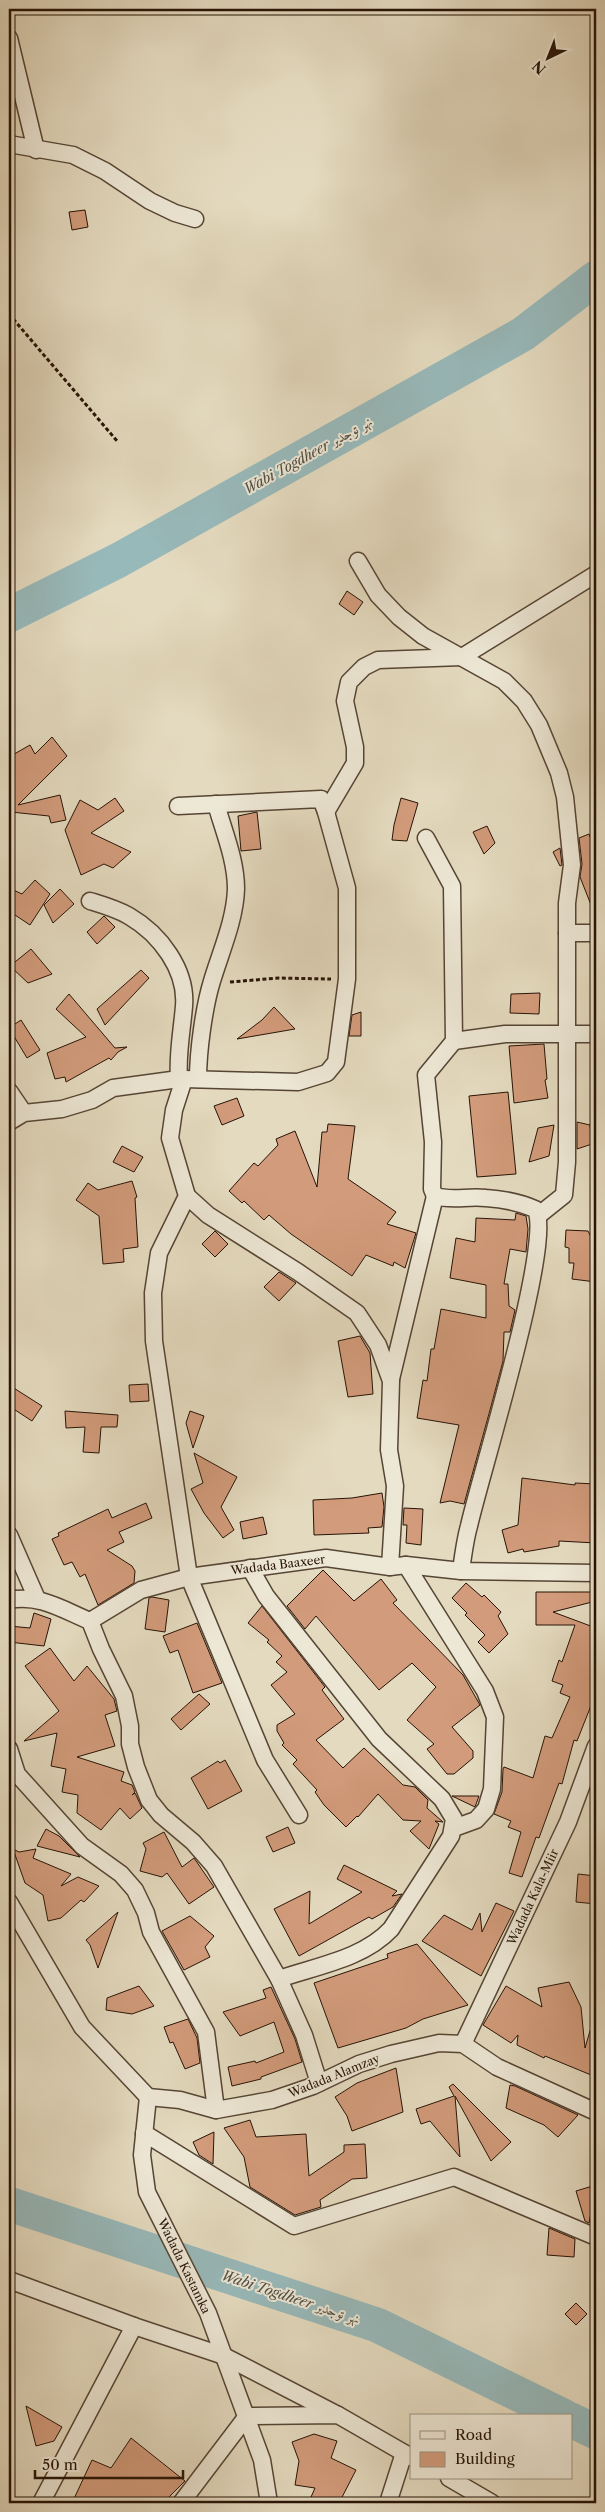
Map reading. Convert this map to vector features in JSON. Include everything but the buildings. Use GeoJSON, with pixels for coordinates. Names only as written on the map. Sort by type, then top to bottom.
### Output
{"type":"FeatureCollection","features":[{"type":"Feature","properties":{"kind":"street"},"geometry":{"type":"LineString","coordinates":[[9,38],[36,150]]}},
{"type":"Feature","properties":{"kind":"street"},"geometry":{"type":"LineString","coordinates":[[9,144],[73,156],[105,171],[150,201],[175,213],[195,219]]}},
{"type":"Feature","properties":{"kind":"street"},"geometry":{"type":"LineString","coordinates":[[358,561],[378,595],[399,617],[423,636],[504,681],[524,701],[539,725],[559,773],[565,797],[572,865],[566,903],[567,1162],[564,1195],[539,1215]]}},
{"type":"Feature","properties":{"kind":"street"},"geometry":{"type":"LineString","coordinates":[[326,812],[355,763],[356,746],[345,701],[349,682],[364,667],[378,660],[462,657],[596,574]]}},
{"type":"Feature","properties":{"kind":"street"},"geometry":{"type":"LineString","coordinates":[[9,1122],[24,1113],[62,1109],[92,1100],[113,1088],[187,1079],[298,1082],[327,1073],[336,1062],[347,979],[347,888],[326,812],[320,799],[178,806]]}},
{"type":"Feature","properties":{"kind":"street"},"geometry":{"type":"LineString","coordinates":[[216,804],[235,868],[236,891],[228,929],[211,984],[198,1064],[187,1079],[174,1110],[170,1138],[187,1196],[208,1215],[298,1272],[357,1313],[378,1345],[391,1381]]}},
{"type":"Feature","properties":{"kind":"street"},"geometry":{"type":"LineString","coordinates":[[426,838],[452,886],[454,1041],[426,1075],[433,1142],[432,1189],[435,1196],[391,1381],[389,1450],[395,1486],[398,1566],[486,1692],[495,1717],[492,1789],[486,1809],[476,1820],[454,1828]]}},
{"type":"Feature","properties":{"kind":"street"},"geometry":{"type":"LineString","coordinates":[[90,900],[130,916],[160,942],[173,959],[183,986],[184,1004],[178,1060],[187,1079]]}},
{"type":"Feature","properties":{"kind":"street"},"geometry":{"type":"LineString","coordinates":[[567,933],[596,933]]}},
{"type":"Feature","properties":{"kind":"street"},"geometry":{"type":"LineString","coordinates":[[454,1041],[505,1034],[596,1034]]}},
{"type":"Feature","properties":{"kind":"street"},"geometry":{"type":"LineString","coordinates":[[9,1091],[24,1113]]}},
{"type":"Feature","properties":{"kind":"street"},"geometry":{"type":"LineString","coordinates":[[187,1196],[159,1253],[153,1293],[155,1350],[189,1577],[265,1760],[298,1815]]}},
{"type":"Feature","properties":{"kind":"street"},"geometry":{"type":"LineString","coordinates":[[435,1196],[450,1199],[486,1198],[525,1205],[535,1209],[539,1215],[540,1222],[531,1284],[502,1406],[468,1526],[460,1570]]}},
{"type":"Feature","properties":{"kind":"street"},"geometry":{"type":"LineString","coordinates":[[9,1535],[37,1599]]}},
{"type":"Feature","properties":{"kind":"street","name":"Wadada Baaxeer"},"geometry":{"type":"LineString","coordinates":[[90,1621],[141,1590],[189,1577],[326,1558],[398,1566],[460,1570],[596,1573]]}},
{"type":"Feature","properties":{"kind":"street"},"geometry":{"type":"LineString","coordinates":[[250,1568],[266,1596],[379,1738],[442,1799],[454,1819],[454,1828],[451,1836],[391,1929],[382,1939],[353,1954],[278,1979]]}},
{"type":"Feature","properties":{"kind":"street"},"geometry":{"type":"LineString","coordinates":[[9,1600],[37,1599],[56,1604],[70,1613],[90,1621],[101,1649],[124,1696],[128,1710],[132,1752],[149,1800],[162,1815],[193,1842],[214,1866],[278,1979],[304,2035],[319,2083]]}},
{"type":"Feature","properties":{"kind":"street","name":"Wadada Kala-Miir"},"geometry":{"type":"LineString","coordinates":[[463,2044],[568,1822],[596,1746]]}},
{"type":"Feature","properties":{"kind":"street"},"geometry":{"type":"LineString","coordinates":[[9,1749],[17,1774],[23,1781],[82,1846],[121,1874],[135,1890],[146,1913],[151,1932],[206,2032],[216,2110]]}},
{"type":"Feature","properties":{"kind":"street"},"geometry":{"type":"LineString","coordinates":[[9,1902],[82,2027],[148,2097]]}},
{"type":"Feature","properties":{"kind":"street","name":"Wadada Alamzay"},"geometry":{"type":"LineString","coordinates":[[148,2097],[180,2100],[216,2110],[272,2100],[319,2083],[359,2064],[391,2054],[439,2043],[463,2044]]}},
{"type":"Feature","properties":{"kind":"street"},"geometry":{"type":"LineString","coordinates":[[463,2044],[497,2067],[596,2112]]}},
{"type":"Feature","properties":{"kind":"street","name":"Wadada Kastamka"},"geometry":{"type":"LineString","coordinates":[[148,2097],[142,2155],[147,2192],[208,2313],[262,2460],[269,2503]]}},
{"type":"Feature","properties":{"kind":"street"},"geometry":{"type":"LineString","coordinates":[[144,2134],[294,2226],[454,2177],[596,2237]]}},
{"type":"Feature","properties":{"kind":"street"},"geometry":{"type":"LineString","coordinates":[[9,2280],[134,2326],[224,2356],[338,2415],[408,2455],[388,2503]]}},
{"type":"Feature","properties":{"kind":"street"},"geometry":{"type":"LineString","coordinates":[[41,2503],[134,2326]]}},
{"type":"Feature","properties":{"kind":"street"},"geometry":{"type":"LineString","coordinates":[[181,2503],[249,2423],[338,2415]]}},
{"type":"Feature","properties":{"kind":"street"},"geometry":{"type":"LineString","coordinates":[[452,2480],[492,2503]]}},
{"type":"Feature","properties":{"kind":"path"},"geometry":{"type":"LineString","coordinates":[[9,314],[117,441]]}},
{"type":"Feature","properties":{"kind":"path"},"geometry":{"type":"LineString","coordinates":[[211,984],[280,978],[347,979]]}},
{"type":"Feature","properties":{"kind":"waterway","name":"Wabi Togdheer نهر توجدير"},"geometry":{"type":"LineString","coordinates":[[9,615],[119,560],[523,334],[596,278]]}},
{"type":"Feature","properties":{"kind":"waterway","name":"Wabi Togdheer نهر توجدير"},"geometry":{"type":"LineString","coordinates":[[9,2204],[377,2325],[559,2414]]}},
{"type":"Feature","properties":{"kind":"waterway","name":"Wabi Togdheer نهر توجدير"},"geometry":{"type":"LineString","coordinates":[[572,2420],[596,2432]]}}]}
